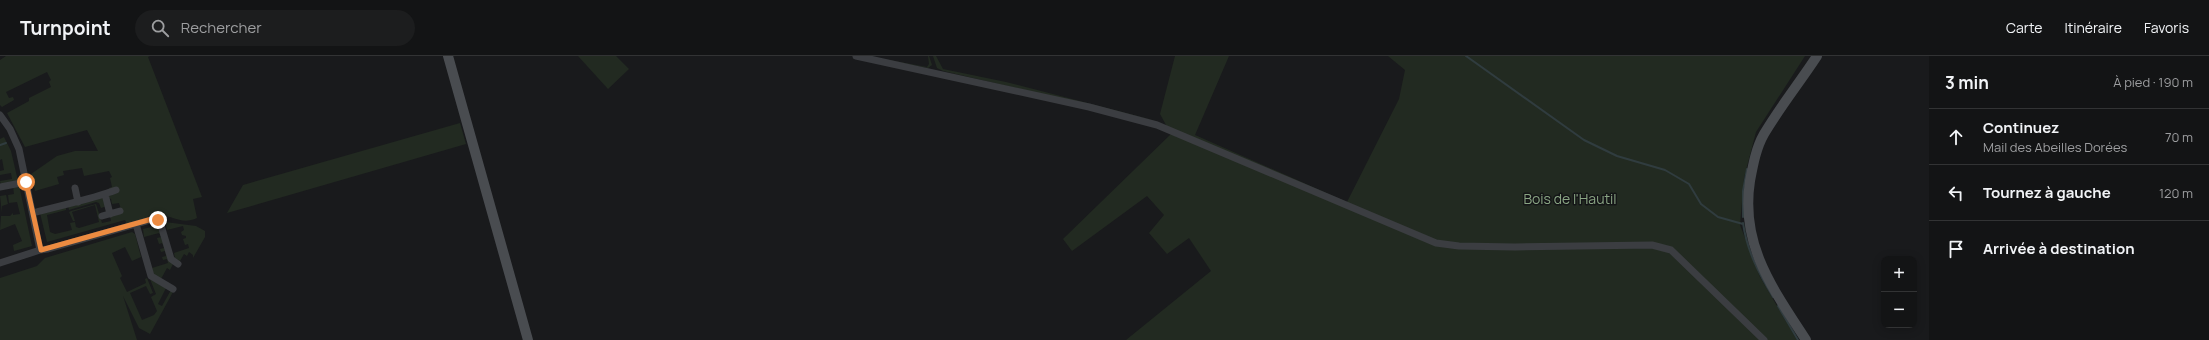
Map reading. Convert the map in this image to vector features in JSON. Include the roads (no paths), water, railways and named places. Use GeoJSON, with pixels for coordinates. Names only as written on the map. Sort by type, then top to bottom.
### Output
{"type":"FeatureCollection","features":[{"type":"Feature","properties":{"kind":"street"},"geometry":{"type":"LineString","coordinates":[[448,56],[528,340]]}},
{"type":"Feature","properties":{"kind":"street"},"geometry":{"type":"LineString","coordinates":[[856,56],[1089,107],[1157,125],[1436,244],[1515,247],[1652,245],[1671,250],[1764,340]]}},
{"type":"Feature","properties":{"kind":"street"},"geometry":{"type":"LineString","coordinates":[[1806,340],[1761,266],[1751,236],[1747,202],[1753,162],[1764,136],[1818,56]]}},
{"type":"Feature","properties":{"kind":"street"},"geometry":{"type":"LineString","coordinates":[[0,115],[16,141],[34,214],[40,250]]}},
{"type":"Feature","properties":{"kind":"street"},"geometry":{"type":"LineString","coordinates":[[0,187],[26,182]]}},
{"type":"Feature","properties":{"kind":"street"},"geometry":{"type":"LineString","coordinates":[[74,188],[78,202]]}},
{"type":"Feature","properties":{"kind":"street"},"geometry":{"type":"LineString","coordinates":[[34,214],[89,200],[116,190]]}},
{"type":"Feature","properties":{"kind":"street"},"geometry":{"type":"LineString","coordinates":[[105,194],[110,214]]}},
{"type":"Feature","properties":{"kind":"street"},"geometry":{"type":"LineString","coordinates":[[102,216],[120,211]]}},
{"type":"Feature","properties":{"kind":"street"},"geometry":{"type":"LineString","coordinates":[[0,263],[40,250],[136,224],[158,220],[171,259],[178,264]]}},
{"type":"Feature","properties":{"kind":"street"},"geometry":{"type":"LineString","coordinates":[[136,224],[151,276],[173,289]]}},
{"type":"Feature","properties":{"kind":"waterway"},"geometry":{"type":"LineString","coordinates":[[1466,56],[1584,140],[1617,156],[1665,170],[1689,184],[1701,204],[1718,217],[1743,224]]}},
{"type":"Feature","properties":{"kind":"waterway"},"geometry":{"type":"LineString","coordinates":[[0,145],[6,143]]}},
{"type":"Feature","properties":{"kind":"waterway"},"geometry":{"type":"LineString","coordinates":[[1743,217],[1743,191],[1747,169]]}},
{"type":"Feature","properties":{"kind":"waterway"},"geometry":{"type":"LineString","coordinates":[[1743,223],[1747,243],[1754,262],[1773,297]]}},
{"type":"Feature","properties":{"kind":"waterway"},"geometry":{"type":"LineString","coordinates":[[1778,306],[1798,340]]}},
{"type":"Feature","properties":{"kind":"park label","name":"Bois de l'Hautil"},"geometry":{"type":"Point","coordinates":[1570,198]}}]}
